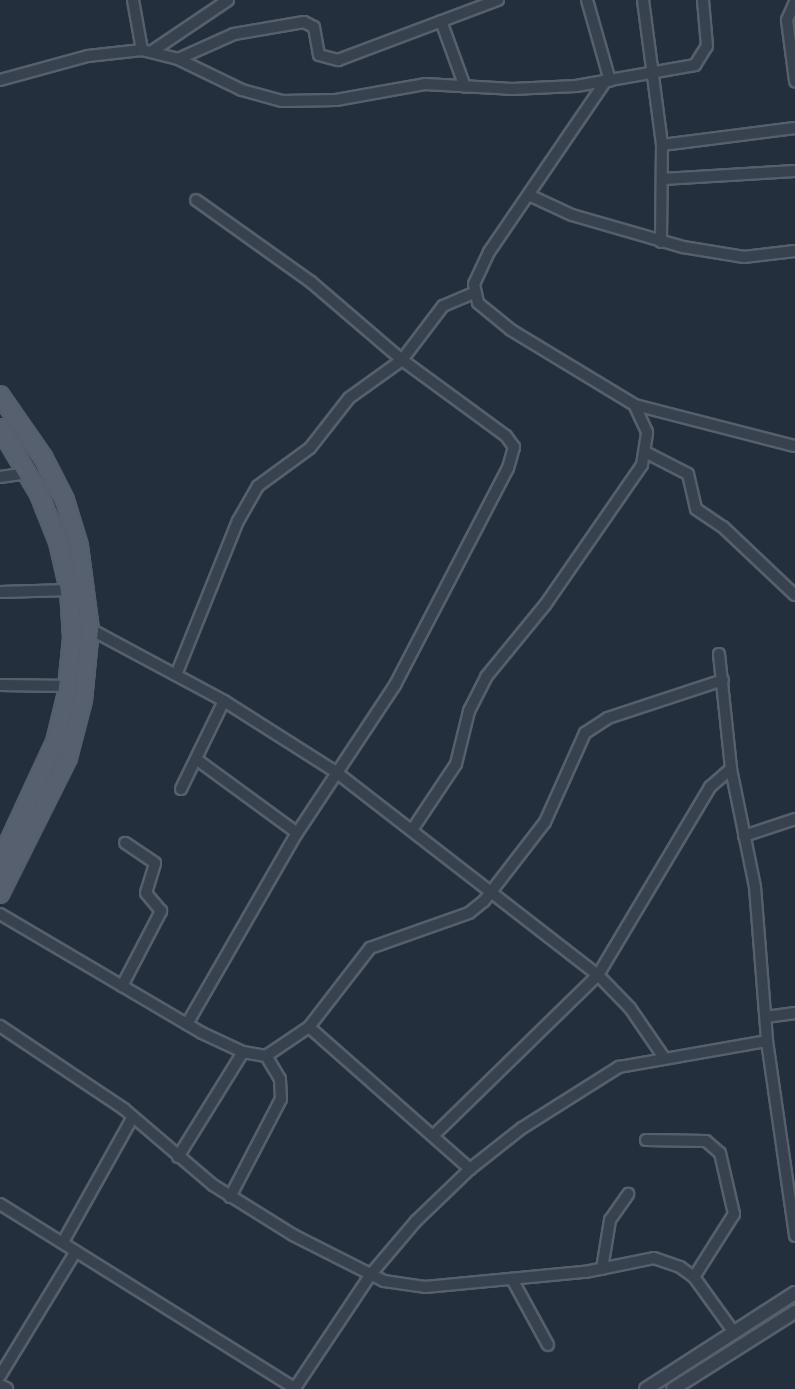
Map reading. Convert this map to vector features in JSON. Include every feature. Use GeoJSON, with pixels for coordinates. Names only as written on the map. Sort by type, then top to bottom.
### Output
{"type":"FeatureCollection","features":[{"type":"Feature","properties":{"kind":"main road"},"geometry":{"type":"LineString","coordinates":[[0,395],[43,457],[65,500],[82,559],[90,629],[76,734],[56,787],[6,861]]}},
{"type":"Feature","properties":{"kind":"main road"},"geometry":{"type":"LineString","coordinates":[[0,428],[28,473],[58,542],[69,590],[68,686],[49,759],[6,861],[0,894]]}},
{"type":"Feature","properties":{"kind":"street"},"geometry":{"type":"LineString","coordinates":[[133,0],[147,51]]}},
{"type":"Feature","properties":{"kind":"street"},"geometry":{"type":"LineString","coordinates":[[147,51],[228,0]]}},
{"type":"Feature","properties":{"kind":"street"},"geometry":{"type":"LineString","coordinates":[[178,59],[234,34],[304,22],[314,27],[319,55],[330,61],[498,0]]}},
{"type":"Feature","properties":{"kind":"street"},"geometry":{"type":"LineString","coordinates":[[176,675],[238,521],[258,486],[310,448],[349,398],[402,360],[443,306],[473,293],[489,253],[531,196],[607,81],[587,0]]}},
{"type":"Feature","properties":{"kind":"street"},"geometry":{"type":"LineString","coordinates":[[643,0],[662,145],[662,242]]}},
{"type":"Feature","properties":{"kind":"street"},"geometry":{"type":"LineString","coordinates":[[0,80],[66,60],[147,51],[178,59],[242,90],[282,101],[336,100],[412,85],[544,89],[686,68],[700,61],[707,46],[703,0]]}},
{"type":"Feature","properties":{"kind":"street"},"geometry":{"type":"LineString","coordinates":[[795,2],[787,20],[795,81]]}},
{"type":"Feature","properties":{"kind":"street"},"geometry":{"type":"LineString","coordinates":[[441,22],[465,87]]}},
{"type":"Feature","properties":{"kind":"street"},"geometry":{"type":"LineString","coordinates":[[662,145],[795,128]]}},
{"type":"Feature","properties":{"kind":"street"},"geometry":{"type":"LineString","coordinates":[[663,179],[795,171]]}},
{"type":"Feature","properties":{"kind":"street"},"geometry":{"type":"LineString","coordinates":[[531,196],[572,215],[662,242],[744,257],[795,251]]}},
{"type":"Feature","properties":{"kind":"street"},"geometry":{"type":"LineString","coordinates":[[187,1024],[297,833],[395,685],[514,455],[514,447],[506,436],[402,360],[318,288],[196,200]]}},
{"type":"Feature","properties":{"kind":"street"},"geometry":{"type":"LineString","coordinates":[[473,293],[486,311],[511,330],[635,405],[795,446]]}},
{"type":"Feature","properties":{"kind":"street"},"geometry":{"type":"LineString","coordinates":[[412,830],[456,764],[469,711],[486,677],[545,605],[647,453],[647,432],[635,405]]}},
{"type":"Feature","properties":{"kind":"street"},"geometry":{"type":"LineString","coordinates":[[647,453],[688,474],[696,509],[723,527],[795,595]]}},
{"type":"Feature","properties":{"kind":"street"},"geometry":{"type":"LineString","coordinates":[[0,477],[28,473]]}},
{"type":"Feature","properties":{"kind":"street"},"geometry":{"type":"LineString","coordinates":[[0,592],[69,590]]}},
{"type":"Feature","properties":{"kind":"street"},"geometry":{"type":"LineString","coordinates":[[90,629],[224,701],[337,772],[598,975],[630,1008],[663,1056]]}},
{"type":"Feature","properties":{"kind":"street"},"geometry":{"type":"LineString","coordinates":[[719,654],[731,769],[755,887],[767,1041],[795,1236]]}},
{"type":"Feature","properties":{"kind":"street"},"geometry":{"type":"LineString","coordinates":[[0,914],[187,1024],[243,1052],[266,1056],[309,1027],[369,948],[469,913],[491,892],[545,822],[585,733],[608,718],[723,680]]}},
{"type":"Feature","properties":{"kind":"street"},"geometry":{"type":"LineString","coordinates":[[0,685],[68,686]]}},
{"type":"Feature","properties":{"kind":"street"},"geometry":{"type":"LineString","coordinates":[[181,789],[224,701]]}},
{"type":"Feature","properties":{"kind":"street"},"geometry":{"type":"LineString","coordinates":[[196,759],[297,833]]}},
{"type":"Feature","properties":{"kind":"street"},"geometry":{"type":"LineString","coordinates":[[433,1136],[598,975],[710,787],[731,769]]}},
{"type":"Feature","properties":{"kind":"street"},"geometry":{"type":"LineString","coordinates":[[744,836],[795,819]]}},
{"type":"Feature","properties":{"kind":"street"},"geometry":{"type":"LineString","coordinates":[[122,986],[161,911],[146,893],[155,863],[125,843]]}},
{"type":"Feature","properties":{"kind":"street"},"geometry":{"type":"LineString","coordinates":[[766,1017],[795,1013]]}},
{"type":"Feature","properties":{"kind":"street"},"geometry":{"type":"LineString","coordinates":[[0,1026],[133,1116],[178,1157],[230,1197],[370,1274],[398,1286],[425,1287],[512,1279],[602,1269],[654,1258],[680,1267],[694,1277],[733,1331]]}},
{"type":"Feature","properties":{"kind":"street"},"geometry":{"type":"LineString","coordinates":[[309,1027],[470,1168]]}},
{"type":"Feature","properties":{"kind":"street"},"geometry":{"type":"LineString","coordinates":[[0,1204],[296,1389],[370,1274],[470,1168],[594,1079],[619,1067],[663,1056],[767,1041]]}},
{"type":"Feature","properties":{"kind":"street"},"geometry":{"type":"LineString","coordinates":[[178,1157],[243,1052]]}},
{"type":"Feature","properties":{"kind":"street"},"geometry":{"type":"LineString","coordinates":[[230,1197],[281,1099],[280,1079],[266,1056]]}},
{"type":"Feature","properties":{"kind":"street"},"geometry":{"type":"LineString","coordinates":[[63,1242],[133,1116]]}},
{"type":"Feature","properties":{"kind":"street"},"geometry":{"type":"LineString","coordinates":[[646,1140],[706,1140],[720,1153],[734,1214],[694,1277]]}},
{"type":"Feature","properties":{"kind":"street"},"geometry":{"type":"LineString","coordinates":[[602,1269],[610,1220],[628,1194]]}},
{"type":"Feature","properties":{"kind":"street"},"geometry":{"type":"LineString","coordinates":[[0,1376],[76,1251]]}},
{"type":"Feature","properties":{"kind":"street"},"geometry":{"type":"LineString","coordinates":[[512,1279],[548,1345]]}},
{"type":"Feature","properties":{"kind":"street"},"geometry":{"type":"LineString","coordinates":[[646,1389],[795,1293]]}},
{"type":"Feature","properties":{"kind":"street"},"geometry":{"type":"LineString","coordinates":[[673,1389],[795,1312]]}},
{"type":"Feature","properties":{"kind":"street"},"geometry":{"type":"LineString","coordinates":[[0,1386],[6,1389]]}}]}
